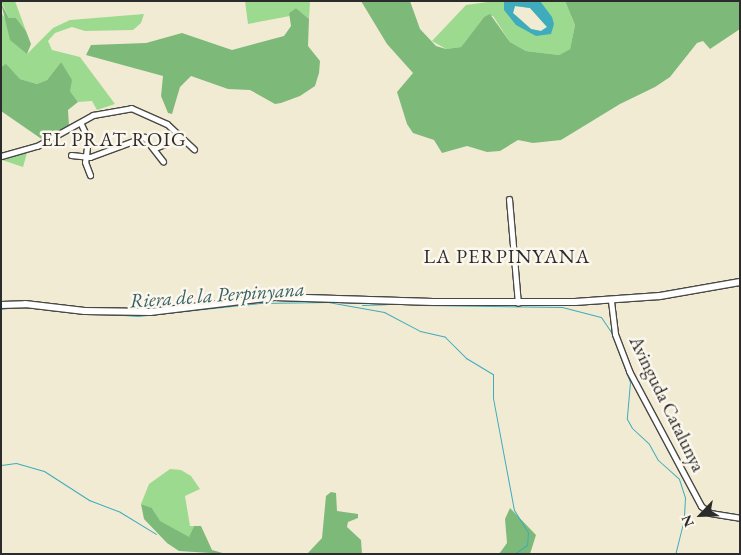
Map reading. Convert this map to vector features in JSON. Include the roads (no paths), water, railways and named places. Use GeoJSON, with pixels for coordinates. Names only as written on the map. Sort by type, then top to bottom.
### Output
{"type":"FeatureCollection","features":[{"type":"Feature","properties":{"kind":"street"},"geometry":{"type":"LineString","coordinates":[[1,156],[37,146],[102,112],[131,108],[161,120],[194,149]]}},
{"type":"Feature","properties":{"kind":"street"},"geometry":{"type":"LineString","coordinates":[[81,124],[88,139],[86,156],[90,175]]}},
{"type":"Feature","properties":{"kind":"street"},"geometry":{"type":"LineString","coordinates":[[71,155],[86,156],[144,138],[155,148],[163,162]]}},
{"type":"Feature","properties":{"kind":"street"},"geometry":{"type":"LineString","coordinates":[[155,148],[182,138]]}},
{"type":"Feature","properties":{"kind":"street"},"geometry":{"type":"LineString","coordinates":[[509,200],[518,303]]}},
{"type":"Feature","properties":{"kind":"street"},"geometry":{"type":"LineString","coordinates":[[1,305],[25,304],[85,311],[150,312],[274,297],[518,303],[611,301],[676,294],[740,282]]}},
{"type":"Feature","properties":{"kind":"street","name":"Avinguda Catalunya"},"geometry":{"type":"LineString","coordinates":[[611,301],[613,326],[629,371],[701,506],[710,513],[740,518]]}},
{"type":"Feature","properties":{"kind":"water"},"geometry":{"type":"Polygon","coordinates":[[[504,1],[540,1],[552,17],[554,24],[551,34],[536,36],[516,25],[504,10],[504,1]],[[515,6],[513,13],[531,29],[541,31],[547,27],[530,8],[515,6]]]}},
{"type":"Feature","properties":{"kind":"waterway","name":"Riera de la Perpinyana"},"geometry":{"type":"LineString","coordinates":[[47,310],[138,316],[259,303],[328,302],[384,312],[420,331],[445,337],[466,358],[493,374],[493,398],[514,510],[528,532],[527,545],[514,554]]}},
{"type":"Feature","properties":{"kind":"waterway"},"geometry":{"type":"LineString","coordinates":[[362,305],[386,304]]}},
{"type":"Feature","properties":{"kind":"waterway"},"geometry":{"type":"LineString","coordinates":[[422,305],[562,307],[601,317],[611,332],[630,382],[627,419],[632,428],[649,444],[658,460],[679,479],[685,497],[684,519],[675,554]]}},
{"type":"Feature","properties":{"kind":"waterway","name":"Riera de la Perpinyana"},"geometry":{"type":"LineString","coordinates":[[20,307],[28,308]]}},
{"type":"Feature","properties":{"kind":"waterway","name":"Riera de la Perpinyana"},"geometry":{"type":"LineString","coordinates":[[1,309],[8,308]]}},
{"type":"Feature","properties":{"kind":"waterway"},"geometry":{"type":"LineString","coordinates":[[1,465],[16,463],[44,471],[89,500],[120,512],[156,534]]}},
{"type":"Feature","properties":{"kind":"district","name":"EL PRAT ROIG"},"geometry":{"type":"Point","coordinates":[114,139]}},
{"type":"Feature","properties":{"kind":"district","name":"LA PERPINYANA"},"geometry":{"type":"Point","coordinates":[507,256]}}]}
